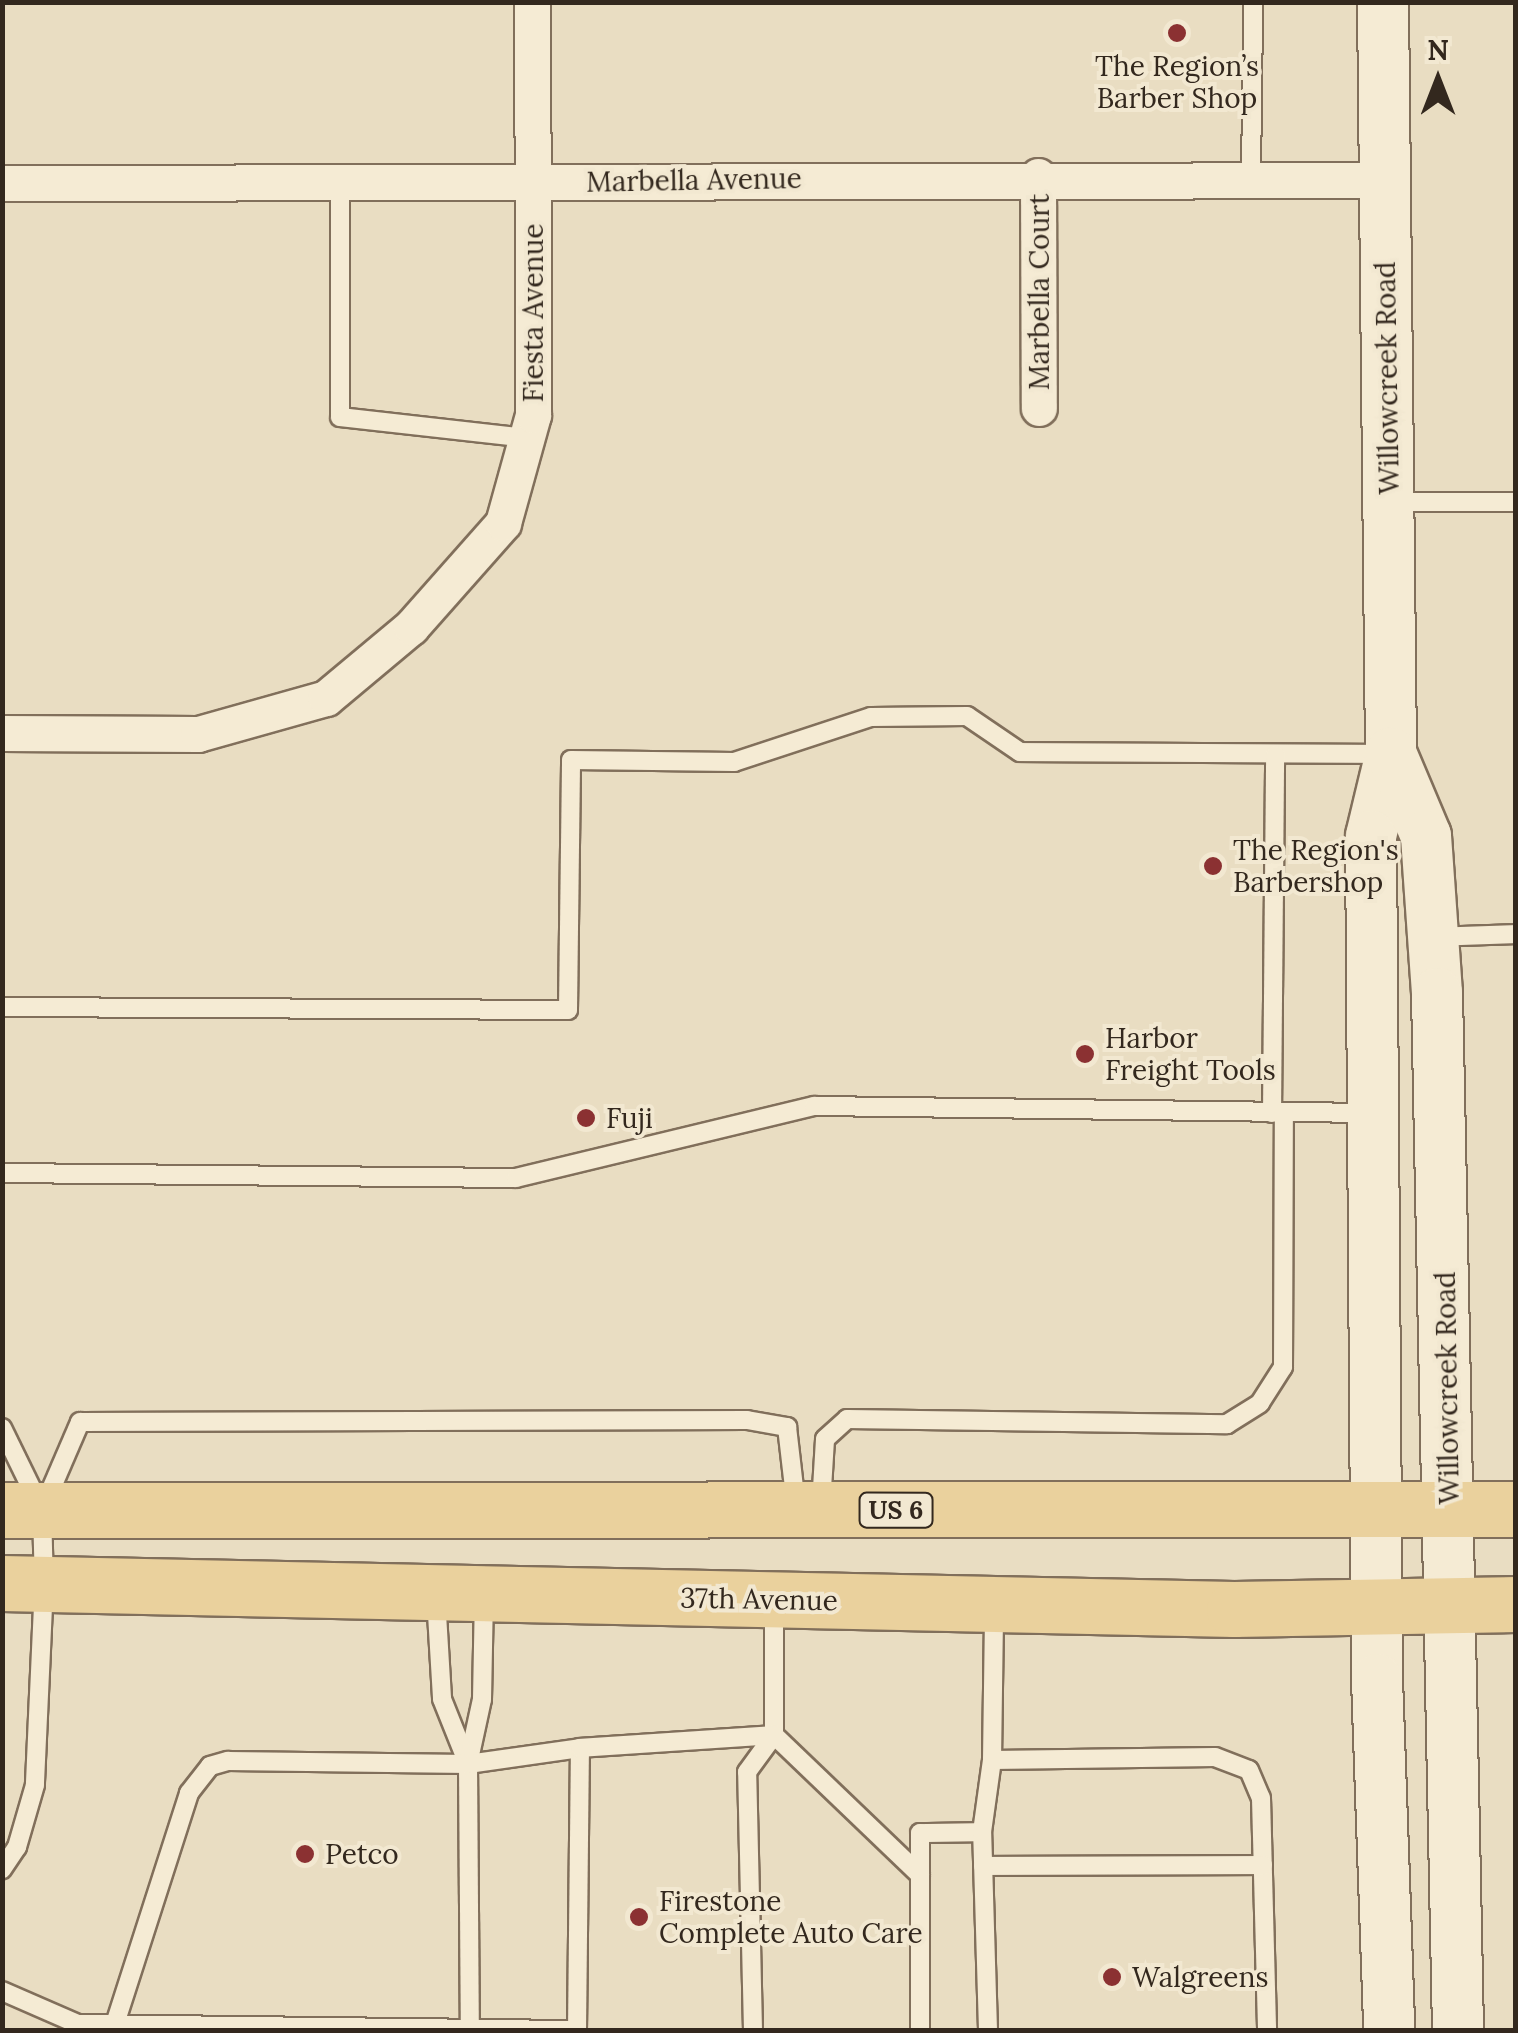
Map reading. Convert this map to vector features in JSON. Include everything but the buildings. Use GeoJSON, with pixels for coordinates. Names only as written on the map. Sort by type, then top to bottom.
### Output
{"type":"FeatureCollection","features":[{"type":"Feature","properties":{"kind":"main road","name":"Willowcreek Road"},"geometry":{"type":"LineString","coordinates":[[1383,2],[1391,754],[1371,836],[1376,1609],[1390,2030]]}},
{"type":"Feature","properties":{"kind":"main road","name":"Willowcreek Road"},"geometry":{"type":"LineString","coordinates":[[1391,754],[1426,836],[1433,937],[1450,1509],[1458,2030]]}},
{"type":"Feature","properties":{"kind":"main road","name":"US 6"},"geometry":{"type":"LineString","coordinates":[[22,1510],[1516,1509]]}},
{"type":"Feature","properties":{"kind":"main road","name":"37th Avenue"},"geometry":{"type":"LineString","coordinates":[[23,1583],[994,1604],[1376,1609],[1516,1604]]}},
{"type":"Feature","properties":{"kind":"street","name":"Fiesta Avenue"},"geometry":{"type":"LineString","coordinates":[[2,733],[198,734],[326,698],[412,627],[503,523],[533,415],[532,2]]}},
{"type":"Feature","properties":{"kind":"street","name":"Marbella Avenue"},"geometry":{"type":"LineString","coordinates":[[2,183],[1038,176],[1385,180]]}},
{"type":"Feature","properties":{"kind":"street","name":"Marbella Court"},"geometry":{"type":"LineString","coordinates":[[1038,176],[1039,408]]}},
{"type":"Feature","properties":{"kind":"lane"},"geometry":{"type":"LineString","coordinates":[[1251,178],[1253,2]]}},
{"type":"Feature","properties":{"kind":"lane"},"geometry":{"type":"LineString","coordinates":[[340,182],[340,417],[526,438]]}},
{"type":"Feature","properties":{"kind":"lane"},"geometry":{"type":"LineString","coordinates":[[1388,502],[1516,502]]}},
{"type":"Feature","properties":{"kind":"lane"},"geometry":{"type":"LineString","coordinates":[[2,1007],[568,1010],[571,760],[734,762],[871,717],[948,716],[967,716],[1020,752],[1391,754]]}},
{"type":"Feature","properties":{"kind":"lane"},"geometry":{"type":"LineString","coordinates":[[808,1510],[824,1440],[848,1419],[1227,1424],[1260,1403],[1283,1367],[1275,754]]}},
{"type":"Feature","properties":{"kind":"lane"},"geometry":{"type":"LineString","coordinates":[[1433,937],[1516,934]]}},
{"type":"Feature","properties":{"kind":"lane"},"geometry":{"type":"LineString","coordinates":[[2,1173],[516,1178],[814,1106],[1372,1112]]}},
{"type":"Feature","properties":{"kind":"lane"},"geometry":{"type":"LineString","coordinates":[[22,1510],[80,1422],[748,1420],[788,1427],[808,1510]]}},
{"type":"Feature","properties":{"kind":"lane"},"geometry":{"type":"LineString","coordinates":[[2,1428],[22,1510],[34,1785],[17,1847],[2,1869]]}},
{"type":"Feature","properties":{"kind":"lane"},"geometry":{"type":"LineString","coordinates":[[460,1592],[442,1700],[468,1764]]}},
{"type":"Feature","properties":{"kind":"lane"},"geometry":{"type":"LineString","coordinates":[[460,1592],[482,1699],[468,1764],[470,2028]]}},
{"type":"Feature","properties":{"kind":"lane"},"geometry":{"type":"LineString","coordinates":[[753,2030],[747,1772],[774,1734],[774,1599]]}},
{"type":"Feature","properties":{"kind":"lane"},"geometry":{"type":"LineString","coordinates":[[988,2030],[982,1832],[992,1760],[994,1604]]}},
{"type":"Feature","properties":{"kind":"lane"},"geometry":{"type":"LineString","coordinates":[[114,2027],[189,1793],[210,1766],[228,1761],[468,1764],[580,1748],[774,1734],[920,1875]]}},
{"type":"Feature","properties":{"kind":"lane"},"geometry":{"type":"LineString","coordinates":[[2,1991],[78,2024],[114,2027],[577,2030],[580,1748]]}},
{"type":"Feature","properties":{"kind":"lane"},"geometry":{"type":"LineString","coordinates":[[992,1760],[1215,1758],[1248,1770],[1261,1798],[1268,2030]]}},
{"type":"Feature","properties":{"kind":"lane"},"geometry":{"type":"LineString","coordinates":[[920,2030],[920,1833],[982,1832]]}},
{"type":"Feature","properties":{"kind":"lane"},"geometry":{"type":"LineString","coordinates":[[983,1866],[1263,1866]]}},
{"type":"Feature","properties":{"kind":"place","name":"The Region’s Barber Shop"},"geometry":{"type":"Point","coordinates":[1177,33]}},
{"type":"Feature","properties":{"kind":"place","name":"The Region's Barbershop"},"geometry":{"type":"Point","coordinates":[1213,866]}},
{"type":"Feature","properties":{"kind":"place","name":"Harbor Freight Tools"},"geometry":{"type":"Point","coordinates":[1085,1054]}},
{"type":"Feature","properties":{"kind":"place","name":"Fuji"},"geometry":{"type":"Point","coordinates":[586,1118]}},
{"type":"Feature","properties":{"kind":"place","name":"Petco"},"geometry":{"type":"Point","coordinates":[305,1854]}},
{"type":"Feature","properties":{"kind":"place","name":"Firestone Complete Auto Care"},"geometry":{"type":"Point","coordinates":[639,1917]}},
{"type":"Feature","properties":{"kind":"place","name":"Walgreens"},"geometry":{"type":"Point","coordinates":[1112,1977]}}]}
